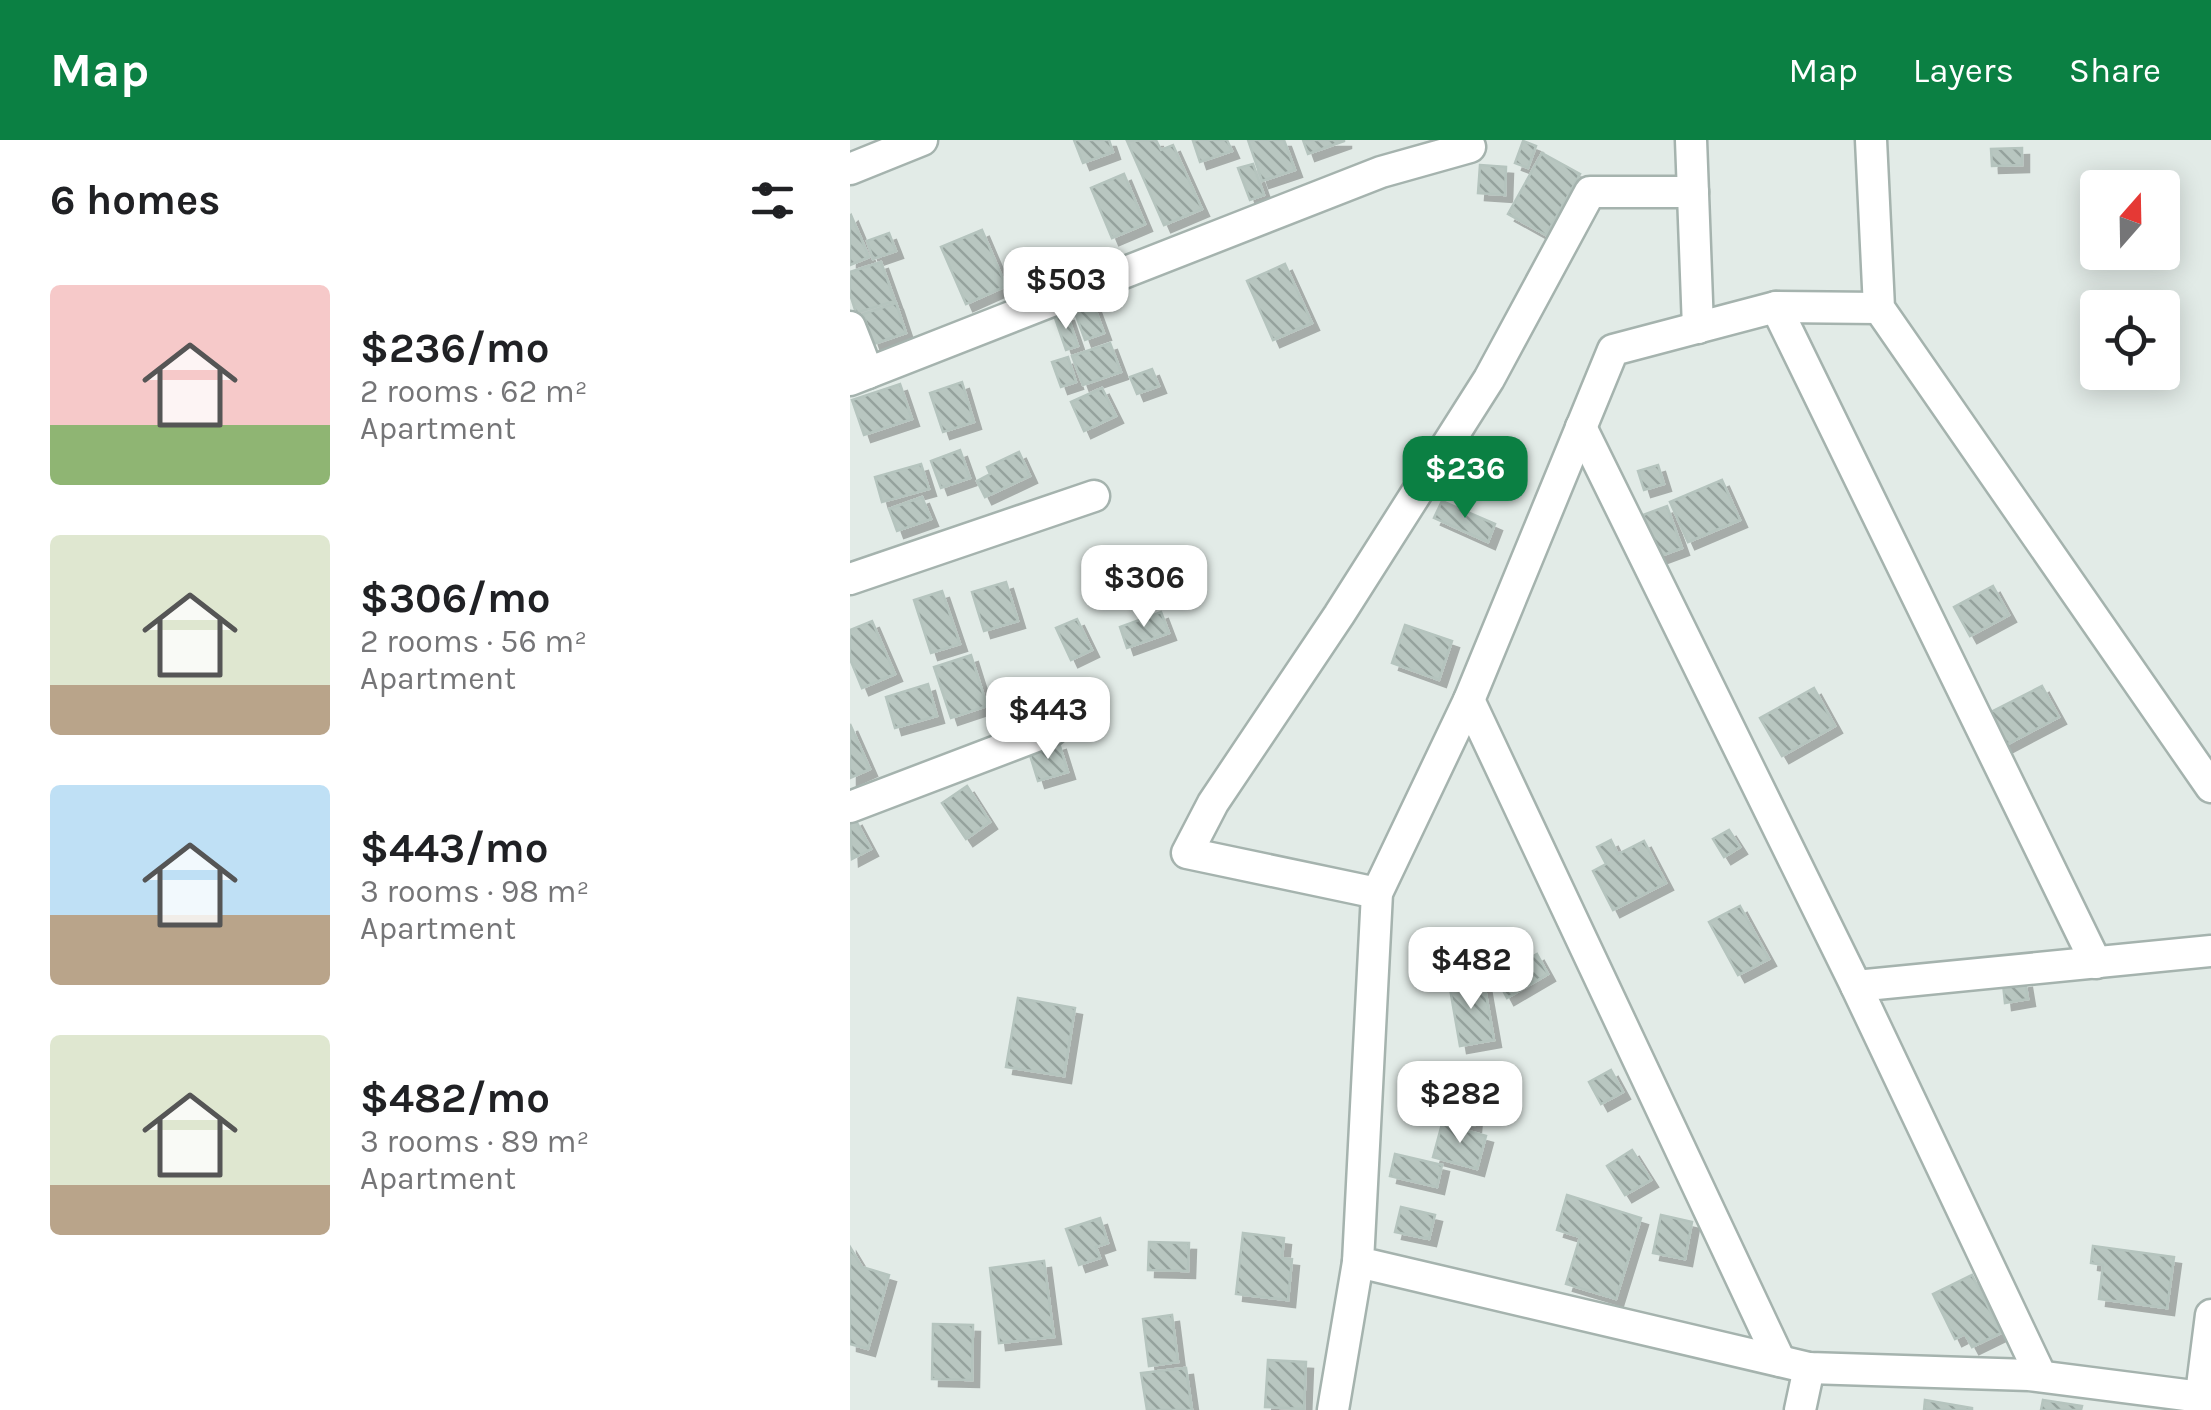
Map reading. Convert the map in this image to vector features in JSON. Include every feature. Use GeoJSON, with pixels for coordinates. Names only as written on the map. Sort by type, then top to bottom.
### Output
{"type":"FeatureCollection","features":[{"type":"Feature","properties":{"kind":"street"},"geometry":{"type":"LineString","coordinates":[[850,168],[922,140]]}},
{"type":"Feature","properties":{"kind":"street"},"geometry":{"type":"LineString","coordinates":[[1691,140],[1698,328]]}},
{"type":"Feature","properties":{"kind":"street"},"geometry":{"type":"LineString","coordinates":[[1871,140],[1879,308],[2211,787]]}},
{"type":"Feature","properties":{"kind":"street"},"geometry":{"type":"LineString","coordinates":[[850,327],[859,376],[1380,172],[1470,147]]}},
{"type":"Feature","properties":{"kind":"street"},"geometry":{"type":"LineString","coordinates":[[1377,892],[1187,853],[1213,803],[1339,615],[1489,379],[1590,192],[1693,192]]}},
{"type":"Feature","properties":{"kind":"street"},"geometry":{"type":"LineString","coordinates":[[1334,1410],[1358,1262],[1377,892],[1469,700],[1613,350],[1776,307],[1879,308]]}},
{"type":"Feature","properties":{"kind":"street"},"geometry":{"type":"LineString","coordinates":[[1776,307],[2096,962]]}},
{"type":"Feature","properties":{"kind":"street"},"geometry":{"type":"LineString","coordinates":[[1581,427],[1856,986],[2040,1376]]}},
{"type":"Feature","properties":{"kind":"street"},"geometry":{"type":"LineString","coordinates":[[850,579],[1094,496]]}},
{"type":"Feature","properties":{"kind":"street"},"geometry":{"type":"LineString","coordinates":[[1469,700],[1794,1364],[1800,1410]]}},
{"type":"Feature","properties":{"kind":"street"},"geometry":{"type":"LineString","coordinates":[[850,807],[1052,730]]}},
{"type":"Feature","properties":{"kind":"street"},"geometry":{"type":"LineString","coordinates":[[1856,986],[2211,952]]}},
{"type":"Feature","properties":{"kind":"street"},"geometry":{"type":"LineString","coordinates":[[1358,1262],[1794,1364],[2040,1376],[2200,1404],[2211,1315]]}},
{"type":"Feature","properties":{"kind":"building"},"geometry":{"type":"Polygon","coordinates":[[[1074,140],[1109,140],[1113,152],[1083,163],[1074,140]]]}},
{"type":"Feature","properties":{"kind":"building"},"geometry":{"type":"Polygon","coordinates":[[[1156,140],[1161,150],[1173,145],[1202,209],[1164,225],[1127,141],[1156,140]]]}},
{"type":"Feature","properties":{"kind":"building"},"geometry":{"type":"Polygon","coordinates":[[[1227,140],[1232,151],[1200,162],[1193,141],[1227,140]]]}},
{"type":"Feature","properties":{"kind":"building"},"geometry":{"type":"Polygon","coordinates":[[[1248,140],[1284,140],[1295,170],[1262,181],[1248,140]]]}},
{"type":"Feature","properties":{"kind":"building"},"geometry":{"type":"Polygon","coordinates":[[[1303,140],[1344,140],[1344,141],[1308,154],[1303,140]]]}},
{"type":"Feature","properties":{"kind":"building"},"geometry":{"type":"Polygon","coordinates":[[[1523,141],[1536,146],[1528,168],[1515,163],[1523,141]]]}},
{"type":"Feature","properties":{"kind":"building"},"geometry":{"type":"Polygon","coordinates":[[[2022,148],[2022,165],[1992,166],[1991,149],[2022,148]]]}},
{"type":"Feature","properties":{"kind":"building"},"geometry":{"type":"Polygon","coordinates":[[[1542,153],[1580,174],[1546,235],[1508,214],[1542,153]]]}},
{"type":"Feature","properties":{"kind":"building"},"geometry":{"type":"Polygon","coordinates":[[[1253,164],[1264,195],[1250,200],[1238,168],[1253,164]]]}},
{"type":"Feature","properties":{"kind":"building"},"geometry":{"type":"Polygon","coordinates":[[[1480,165],[1506,167],[1505,195],[1478,193],[1480,165]]]}},
{"type":"Feature","properties":{"kind":"building"},"geometry":{"type":"Polygon","coordinates":[[[1124,174],[1145,224],[1112,238],[1091,188],[1124,174]]]}},
{"type":"Feature","properties":{"kind":"building"},"geometry":{"type":"Polygon","coordinates":[[[850,216],[869,257],[850,265],[850,216]]]}},
{"type":"Feature","properties":{"kind":"building"},"geometry":{"type":"Polygon","coordinates":[[[982,230],[1006,286],[966,304],[941,247],[982,230]]]}},
{"type":"Feature","properties":{"kind":"building"},"geometry":{"type":"Polygon","coordinates":[[[889,233],[896,251],[873,259],[867,241],[889,233]]]}},
{"type":"Feature","properties":{"kind":"building"},"geometry":{"type":"Polygon","coordinates":[[[881,262],[895,301],[856,313],[850,294],[850,272],[881,262]]]}},
{"type":"Feature","properties":{"kind":"building"},"geometry":{"type":"Polygon","coordinates":[[[1285,264],[1312,323],[1273,340],[1247,281],[1285,264]]]}},
{"type":"Feature","properties":{"kind":"building"},"geometry":{"type":"Polygon","coordinates":[[[896,303],[906,333],[874,344],[863,314],[896,303]]]}},
{"type":"Feature","properties":{"kind":"building"},"geometry":{"type":"Polygon","coordinates":[[[1093,303],[1104,333],[1085,340],[1074,310],[1093,303]]]}},
{"type":"Feature","properties":{"kind":"building"},"geometry":{"type":"Polygon","coordinates":[[[1067,314],[1078,346],[1066,350],[1055,318],[1067,314]]]}},
{"type":"Feature","properties":{"kind":"building"},"geometry":{"type":"Polygon","coordinates":[[[1110,343],[1121,372],[1083,385],[1072,356],[1110,343]]]}},
{"type":"Feature","properties":{"kind":"building"},"geometry":{"type":"Polygon","coordinates":[[[1068,357],[1076,382],[1061,387],[1052,362],[1068,357]]]}},
{"type":"Feature","properties":{"kind":"building"},"geometry":{"type":"Polygon","coordinates":[[[1152,369],[1159,386],[1137,394],[1130,377],[1152,369]]]}},
{"type":"Feature","properties":{"kind":"building"},"geometry":{"type":"Polygon","coordinates":[[[962,382],[974,422],[943,432],[930,393],[962,382]]]}},
{"type":"Feature","properties":{"kind":"building"},"geometry":{"type":"Polygon","coordinates":[[[900,384],[912,419],[864,435],[852,400],[900,384]]]}},
{"type":"Feature","properties":{"kind":"building"},"geometry":{"type":"Polygon","coordinates":[[[1102,388],[1116,416],[1084,431],[1071,402],[1102,388]]]}},
{"type":"Feature","properties":{"kind":"building"},"geometry":{"type":"Polygon","coordinates":[[[960,450],[970,478],[941,488],[931,461],[960,450]]]}},
{"type":"Feature","properties":{"kind":"building"},"geometry":{"type":"Polygon","coordinates":[[[1019,452],[1030,476],[985,497],[977,481],[990,474],[987,467],[1019,452]]]}},
{"type":"Feature","properties":{"kind":"building"},"geometry":{"type":"Polygon","coordinates":[[[921,464],[929,489],[882,502],[875,477],[921,464]]]}},
{"type":"Feature","properties":{"kind":"building"},"geometry":{"type":"Polygon","coordinates":[[[1658,465],[1664,484],[1644,490],[1638,471],[1658,465]]]}},
{"type":"Feature","properties":{"kind":"building"},"geometry":{"type":"Polygon","coordinates":[[[1722,480],[1740,520],[1688,542],[1670,502],[1722,480]]]}},
{"type":"Feature","properties":{"kind":"building"},"geometry":{"type":"Polygon","coordinates":[[[922,497],[931,519],[897,531],[889,509],[922,497]]]}},
{"type":"Feature","properties":{"kind":"building"},"geometry":{"type":"Polygon","coordinates":[[[1442,501],[1495,524],[1488,542],[1434,518],[1442,501]]]}},
{"type":"Feature","properties":{"kind":"building"},"geometry":{"type":"Polygon","coordinates":[[[1667,506],[1682,548],[1658,557],[1643,515],[1667,506]]]}},
{"type":"Feature","properties":{"kind":"building"},"geometry":{"type":"Polygon","coordinates":[[[1006,582],[1018,621],[984,631],[972,592],[1006,582]]]}},
{"type":"Feature","properties":{"kind":"building"},"geometry":{"type":"Polygon","coordinates":[[[1993,586],[2009,615],[1970,636],[1954,607],[1993,586]]]}},
{"type":"Feature","properties":{"kind":"building"},"geometry":{"type":"Polygon","coordinates":[[[942,591],[960,644],[931,653],[914,600],[942,591]]]}},
{"type":"Feature","properties":{"kind":"building"},"geometry":{"type":"Polygon","coordinates":[[[1161,612],[1169,633],[1127,648],[1120,627],[1161,612]]]}},
{"type":"Feature","properties":{"kind":"building"},"geometry":{"type":"Polygon","coordinates":[[[1077,619],[1092,650],[1071,660],[1056,628],[1077,619]]]}},
{"type":"Feature","properties":{"kind":"building"},"geometry":{"type":"Polygon","coordinates":[[[872,621],[895,674],[862,688],[850,659],[850,630],[872,621]]]}},
{"type":"Feature","properties":{"kind":"building"},"geometry":{"type":"Polygon","coordinates":[[[1405,625],[1452,641],[1439,680],[1392,663],[1405,625]]]}},
{"type":"Feature","properties":{"kind":"building"},"geometry":{"type":"Polygon","coordinates":[[[971,655],[987,706],[951,718],[934,667],[971,655]]]}},
{"type":"Feature","properties":{"kind":"building"},"geometry":{"type":"Polygon","coordinates":[[[928,684],[937,716],[895,728],[886,697],[928,684]]]}},
{"type":"Feature","properties":{"kind":"building"},"geometry":{"type":"Polygon","coordinates":[[[2042,686],[2059,717],[2002,747],[1985,715],[2042,686]]]}},
{"type":"Feature","properties":{"kind":"building"},"geometry":{"type":"Polygon","coordinates":[[[1814,688],[1835,726],[1782,756],[1760,718],[1814,688]]]}},
{"type":"Feature","properties":{"kind":"building"},"geometry":{"type":"Polygon","coordinates":[[[850,724],[870,769],[850,778],[850,724]]]}},
{"type":"Feature","properties":{"kind":"building"},"geometry":{"type":"Polygon","coordinates":[[[1059,743],[1068,772],[1038,781],[1029,752],[1059,743]]]}},
{"type":"Feature","properties":{"kind":"building"},"geometry":{"type":"Polygon","coordinates":[[[967,786],[990,822],[966,839],[942,803],[967,786]]]}},
{"type":"Feature","properties":{"kind":"building"},"geometry":{"type":"Polygon","coordinates":[[[855,819],[871,849],[852,859],[850,822],[855,819]]]}},
{"type":"Feature","properties":{"kind":"building"},"geometry":{"type":"Polygon","coordinates":[[[1729,830],[1740,847],[1724,857],[1713,839],[1729,830]]]}},
{"type":"Feature","properties":{"kind":"building"},"geometry":{"type":"Polygon","coordinates":[[[1611,840],[1618,854],[1644,841],[1666,883],[1613,910],[1593,871],[1606,864],[1597,847],[1611,840]]]}},
{"type":"Feature","properties":{"kind":"building"},"geometry":{"type":"Polygon","coordinates":[[[1740,906],[1769,959],[1738,975],[1709,922],[1740,906]]]}},
{"type":"Feature","properties":{"kind":"building"},"geometry":{"type":"Polygon","coordinates":[[[1537,954],[1548,974],[1507,998],[1496,977],[1537,954]]]}},
{"type":"Feature","properties":{"kind":"building"},"geometry":{"type":"Polygon","coordinates":[[[1483,977],[1494,1040],[1460,1046],[1449,983],[1483,977]]]}},
{"type":"Feature","properties":{"kind":"building"},"geometry":{"type":"Polygon","coordinates":[[[2025,981],[2028,999],[2005,1003],[2003,984],[2025,981]]]}},
{"type":"Feature","properties":{"kind":"building"},"geometry":{"type":"Polygon","coordinates":[[[1018,998],[1075,1008],[1064,1076],[1006,1067],[1018,998]]]}},
{"type":"Feature","properties":{"kind":"building"},"geometry":{"type":"Polygon","coordinates":[[[1611,1070],[1623,1092],[1601,1104],[1589,1082],[1611,1070]]]}},
{"type":"Feature","properties":{"kind":"building"},"geometry":{"type":"Polygon","coordinates":[[[1457,1074],[1483,1079],[1481,1090],[1488,1091],[1484,1116],[1475,1114],[1474,1125],[1449,1121],[1457,1074]]]}},
{"type":"Feature","properties":{"kind":"building"},"geometry":{"type":"Polygon","coordinates":[[[1442,1124],[1486,1136],[1477,1169],[1433,1157],[1442,1124]]]}},
{"type":"Feature","properties":{"kind":"building"},"geometry":{"type":"Polygon","coordinates":[[[1632,1150],[1651,1180],[1625,1195],[1607,1166],[1632,1150]]]}},
{"type":"Feature","properties":{"kind":"building"},"geometry":{"type":"Polygon","coordinates":[[[1395,1154],[1442,1165],[1437,1187],[1390,1176],[1395,1154]]]}},
{"type":"Feature","properties":{"kind":"building"},"geometry":{"type":"Polygon","coordinates":[[[1567,1195],[1641,1218],[1616,1299],[1566,1284],[1580,1237],[1557,1230],[1567,1195]]]}},
{"type":"Feature","properties":{"kind":"building"},"geometry":{"type":"Polygon","coordinates":[[[1401,1207],[1435,1215],[1429,1239],[1395,1232],[1401,1207]]]}},
{"type":"Feature","properties":{"kind":"building"},"geometry":{"type":"Polygon","coordinates":[[[1661,1215],[1692,1222],[1685,1259],[1653,1253],[1661,1215]]]}},
{"type":"Feature","properties":{"kind":"building"},"geometry":{"type":"Polygon","coordinates":[[[1100,1218],[1108,1243],[1096,1247],[1100,1258],[1079,1265],[1066,1229],[1100,1218]]]}},
{"type":"Feature","properties":{"kind":"building"},"geometry":{"type":"Polygon","coordinates":[[[1243,1233],[1284,1238],[1282,1258],[1292,1259],[1288,1300],[1236,1294],[1243,1233]]]}},
{"type":"Feature","properties":{"kind":"building"},"geometry":{"type":"Polygon","coordinates":[[[1149,1242],[1189,1243],[1188,1271],[1148,1270],[1149,1242]]]}},
{"type":"Feature","properties":{"kind":"building"},"geometry":{"type":"Polygon","coordinates":[[[2093,1246],[2174,1257],[2167,1308],[2099,1299],[2103,1265],[2091,1263],[2093,1246]]]}},
{"type":"Feature","properties":{"kind":"building"},"geometry":{"type":"Polygon","coordinates":[[[850,1247],[862,1267],[889,1275],[868,1349],[850,1344],[850,1247]]]}},
{"type":"Feature","properties":{"kind":"building"},"geometry":{"type":"Polygon","coordinates":[[[1044,1261],[1054,1337],[999,1343],[990,1268],[1044,1261]]]}},
{"type":"Feature","properties":{"kind":"building"},"geometry":{"type":"Polygon","coordinates":[[[1972,1275],[2001,1333],[1972,1347],[1965,1334],[1955,1339],[1933,1294],[1972,1275]]]}},
{"type":"Feature","properties":{"kind":"building"},"geometry":{"type":"Polygon","coordinates":[[[1172,1315],[1178,1362],[1149,1366],[1143,1319],[1172,1315]]]}},
{"type":"Feature","properties":{"kind":"building"},"geometry":{"type":"Polygon","coordinates":[[[933,1324],[973,1325],[972,1380],[932,1379],[933,1324]]]}},
{"type":"Feature","properties":{"kind":"building"},"geometry":{"type":"Polygon","coordinates":[[[1268,1360],[1306,1362],[1304,1409],[1265,1407],[1268,1360]]]}},
{"type":"Feature","properties":{"kind":"building"},"geometry":{"type":"Polygon","coordinates":[[[1186,1368],[1192,1410],[1147,1410],[1141,1373],[1186,1368]]]}},
{"type":"Feature","properties":{"kind":"building"},"geometry":{"type":"Polygon","coordinates":[[[1925,1400],[1972,1408],[1972,1410],[1924,1410],[1925,1400]]]}},
{"type":"Feature","properties":{"kind":"building"},"geometry":{"type":"Polygon","coordinates":[[[2043,1400],[2082,1406],[2081,1410],[2041,1410],[2043,1400]]]}}]}
